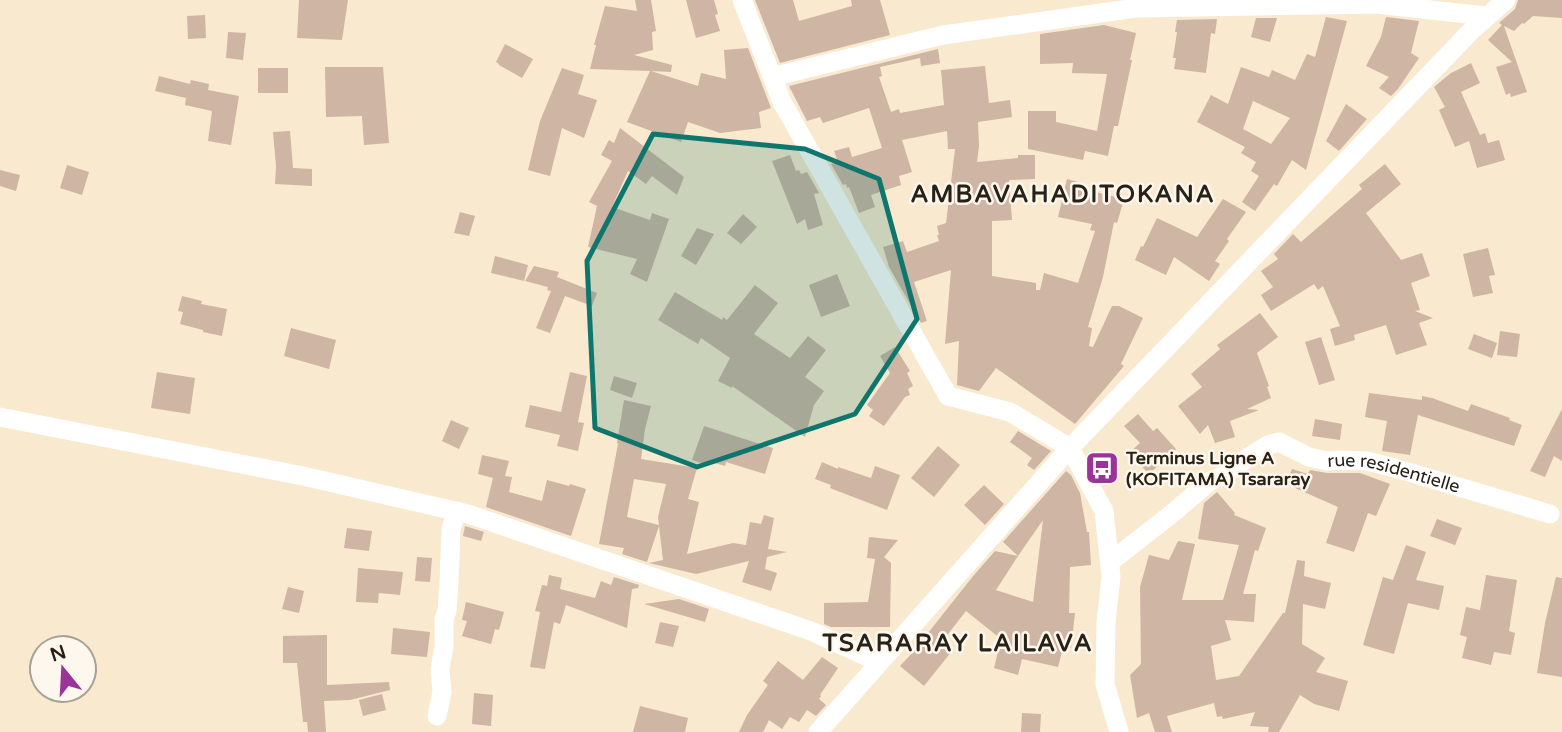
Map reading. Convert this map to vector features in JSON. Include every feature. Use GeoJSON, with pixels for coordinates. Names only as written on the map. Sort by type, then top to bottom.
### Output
{"type":"FeatureCollection","features":[{"type":"Feature","properties":{"kind":"street"},"geometry":{"type":"LineString","coordinates":[[742,0],[782,102],[948,396],[1010,412],[1070,448],[1104,511],[1111,577],[1106,622],[1105,684],[1119,732]]}},
{"type":"Feature","properties":{"kind":"street"},"geometry":{"type":"LineString","coordinates":[[818,732],[1070,448],[1486,16],[1506,0]]}},
{"type":"Feature","properties":{"kind":"street"},"geometry":{"type":"LineString","coordinates":[[772,77],[943,35],[1136,8],[1375,2],[1486,16]]}},
{"type":"Feature","properties":{"kind":"street"},"geometry":{"type":"LineString","coordinates":[[0,417],[303,476],[468,514],[811,631],[879,662]]}},
{"type":"Feature","properties":{"kind":"street","name":"rue residentielle"},"geometry":{"type":"LineString","coordinates":[[1110,562],[1210,481],[1223,477],[1250,456],[1279,442],[1309,457],[1327,461],[1367,461],[1549,514]]}},
{"type":"Feature","properties":{"kind":"street"},"geometry":{"type":"LineString","coordinates":[[437,716],[442,692],[440,668],[447,611],[451,529],[457,511]]}},
{"type":"Feature","properties":{"kind":"highlighted area"},"geometry":{"type":"Polygon","coordinates":[[[653,134],[805,149],[879,179],[917,319],[855,414],[697,467],[595,428],[587,261],[653,134]]]}},
{"type":"Feature","properties":{"kind":"building"},"geometry":{"type":"Polygon","coordinates":[[[299,0],[348,0],[342,40],[297,38],[299,0]]]}},
{"type":"Feature","properties":{"kind":"building"},"geometry":{"type":"Polygon","coordinates":[[[635,0],[651,0],[656,31],[652,32],[653,50],[634,55],[672,65],[671,72],[651,71],[698,86],[701,73],[726,79],[724,50],[748,48],[771,108],[759,112],[761,128],[720,133],[688,122],[681,142],[627,122],[650,71],[590,69],[605,6],[637,11],[635,0]]]}},
{"type":"Feature","properties":{"kind":"building"},"geometry":{"type":"Polygon","coordinates":[[[686,0],[714,0],[720,31],[696,38],[686,0]]]}},
{"type":"Feature","properties":{"kind":"building"},"geometry":{"type":"Polygon","coordinates":[[[755,0],[793,0],[799,21],[852,6],[851,0],[880,0],[890,35],[780,63],[755,0]]]}},
{"type":"Feature","properties":{"kind":"building"},"geometry":{"type":"Polygon","coordinates":[[[1518,0],[1562,0],[1562,18],[1533,16],[1514,31],[1504,26],[1527,92],[1511,97],[1510,93],[1506,95],[1496,67],[1512,62],[1488,40],[1502,25],[1499,23],[1515,9],[1518,0]]]}},
{"type":"Feature","properties":{"kind":"building"},"geometry":{"type":"Polygon","coordinates":[[[205,15],[206,38],[188,39],[187,16],[205,15]]]}},
{"type":"Feature","properties":{"kind":"building"},"geometry":{"type":"Polygon","coordinates":[[[1326,17],[1347,21],[1306,170],[1292,160],[1277,186],[1274,184],[1255,211],[1242,202],[1259,176],[1251,171],[1256,162],[1241,153],[1245,147],[1197,122],[1211,95],[1228,104],[1241,67],[1269,77],[1272,70],[1295,80],[1307,54],[1315,57],[1326,17]],[[1253,101],[1243,129],[1271,144],[1290,118],[1253,101]]]}},
{"type":"Feature","properties":{"kind":"building"},"geometry":{"type":"Polygon","coordinates":[[[1386,17],[1419,21],[1411,53],[1419,58],[1391,96],[1379,88],[1389,77],[1366,66],[1381,37],[1386,17]]]}},
{"type":"Feature","properties":{"kind":"building"},"geometry":{"type":"Polygon","coordinates":[[[1256,18],[1277,18],[1270,42],[1251,37],[1256,18]]]}},
{"type":"Feature","properties":{"kind":"building"},"geometry":{"type":"Polygon","coordinates":[[[1217,19],[1215,34],[1211,33],[1206,73],[1174,69],[1177,20],[1217,19]]]}},
{"type":"Feature","properties":{"kind":"building"},"geometry":{"type":"Polygon","coordinates":[[[1104,25],[1136,33],[1118,126],[1114,126],[1108,156],[1085,151],[1083,160],[1028,149],[1028,111],[1056,111],[1056,122],[1097,131],[1107,74],[1072,73],[1073,63],[1040,64],[1040,34],[1104,25]]]}},
{"type":"Feature","properties":{"kind":"building"},"geometry":{"type":"Polygon","coordinates":[[[228,32],[246,33],[243,60],[226,58],[228,32]]]}},
{"type":"Feature","properties":{"kind":"building"},"geometry":{"type":"Polygon","coordinates":[[[505,44],[533,59],[522,78],[496,62],[505,44]]]}},
{"type":"Feature","properties":{"kind":"building"},"geometry":{"type":"Polygon","coordinates":[[[938,49],[940,63],[921,66],[920,58],[880,67],[882,76],[879,77],[891,112],[899,109],[900,113],[944,105],[941,70],[985,66],[989,103],[1010,100],[1012,117],[978,122],[977,162],[1035,155],[1035,179],[1009,180],[1012,220],[992,221],[992,276],[1036,283],[1036,290],[1040,290],[1044,273],[1078,283],[1095,231],[1090,230],[1092,224],[1058,217],[1067,179],[1085,184],[1084,189],[1124,199],[1117,223],[1114,222],[1103,277],[1088,327],[1092,328],[1089,346],[1093,347],[1112,306],[1119,306],[1143,318],[1121,364],[1124,366],[1075,424],[996,368],[979,391],[957,385],[959,341],[945,344],[951,270],[914,282],[927,321],[921,323],[889,267],[883,247],[903,241],[907,252],[939,241],[937,226],[946,223],[955,149],[948,149],[947,131],[902,140],[912,172],[899,176],[901,185],[871,195],[875,207],[859,213],[849,187],[843,185],[831,164],[838,162],[834,151],[849,147],[852,157],[882,148],[869,108],[823,123],[820,117],[807,121],[789,86],[938,49]]]}},
{"type":"Feature","properties":{"kind":"building"},"geometry":{"type":"Polygon","coordinates":[[[1471,63],[1480,83],[1461,92],[1480,135],[1485,133],[1488,143],[1499,140],[1505,160],[1477,168],[1469,141],[1455,147],[1439,110],[1445,107],[1434,87],[1451,73],[1471,63]]]}},
{"type":"Feature","properties":{"kind":"building"},"geometry":{"type":"Polygon","coordinates":[[[325,67],[383,67],[389,143],[364,145],[362,116],[326,117],[325,67]]]}},
{"type":"Feature","properties":{"kind":"building"},"geometry":{"type":"Polygon","coordinates":[[[258,68],[288,68],[288,93],[258,93],[258,68]]]}},
{"type":"Feature","properties":{"kind":"building"},"geometry":{"type":"Polygon","coordinates":[[[562,68],[584,75],[578,94],[597,100],[584,138],[562,128],[550,176],[528,170],[540,121],[562,68]]]}},
{"type":"Feature","properties":{"kind":"building"},"geometry":{"type":"Polygon","coordinates":[[[159,76],[190,84],[191,80],[209,84],[208,90],[239,96],[231,145],[208,141],[212,111],[185,105],[186,98],[155,91],[159,76]]]}},
{"type":"Feature","properties":{"kind":"building"},"geometry":{"type":"Polygon","coordinates":[[[1346,104],[1367,119],[1339,151],[1326,141],[1346,104]]]}},
{"type":"Feature","properties":{"kind":"building"},"geometry":{"type":"Polygon","coordinates":[[[620,128],[684,177],[677,195],[652,176],[646,184],[628,171],[612,207],[650,220],[652,213],[669,219],[647,282],[630,274],[637,259],[588,247],[597,206],[589,202],[612,161],[601,155],[609,140],[614,143],[620,128]]]}},
{"type":"Feature","properties":{"kind":"building"},"geometry":{"type":"Polygon","coordinates":[[[290,131],[293,168],[312,169],[312,186],[275,184],[273,132],[290,131]]]}},
{"type":"Feature","properties":{"kind":"building"},"geometry":{"type":"Polygon","coordinates":[[[790,155],[796,171],[799,170],[801,174],[807,172],[819,193],[814,194],[823,225],[808,230],[805,219],[797,224],[772,161],[790,155]]]}},
{"type":"Feature","properties":{"kind":"building"},"geometry":{"type":"Polygon","coordinates":[[[1385,164],[1401,184],[1366,213],[1401,260],[1422,253],[1430,276],[1411,283],[1420,310],[1415,311],[1433,318],[1419,323],[1427,345],[1396,355],[1386,325],[1354,335],[1355,340],[1335,346],[1330,329],[1340,326],[1323,286],[1318,290],[1314,284],[1271,311],[1261,295],[1273,287],[1261,271],[1278,259],[1274,254],[1293,234],[1301,242],[1362,189],[1359,185],[1385,164]]]}},
{"type":"Feature","properties":{"kind":"building"},"geometry":{"type":"Polygon","coordinates":[[[67,165],[89,172],[82,195],[60,188],[67,165]]]}},
{"type":"Feature","properties":{"kind":"building"},"geometry":{"type":"Polygon","coordinates":[[[0,170],[20,175],[16,191],[0,186],[0,170]]]}},
{"type":"Feature","properties":{"kind":"building"},"geometry":{"type":"Polygon","coordinates":[[[1223,199],[1246,212],[1215,261],[1220,264],[1209,281],[1174,257],[1166,275],[1135,260],[1157,218],[1197,237],[1223,199]]]}},
{"type":"Feature","properties":{"kind":"building"},"geometry":{"type":"Polygon","coordinates":[[[460,212],[475,216],[469,236],[454,233],[460,212]]]}},
{"type":"Feature","properties":{"kind":"building"},"geometry":{"type":"Polygon","coordinates":[[[743,214],[757,227],[741,244],[727,233],[743,214]]]}},
{"type":"Feature","properties":{"kind":"building"},"geometry":{"type":"Polygon","coordinates":[[[697,228],[714,234],[696,265],[681,256],[697,228]]]}},
{"type":"Feature","properties":{"kind":"building"},"geometry":{"type":"Polygon","coordinates":[[[1488,248],[1495,275],[1489,276],[1493,293],[1473,297],[1463,254],[1488,248]]]}},
{"type":"Feature","properties":{"kind":"building"},"geometry":{"type":"Polygon","coordinates":[[[495,256],[528,265],[524,281],[491,273],[495,256]]]}},
{"type":"Feature","properties":{"kind":"building"},"geometry":{"type":"Polygon","coordinates":[[[534,266],[559,272],[557,277],[597,293],[592,306],[565,296],[550,333],[536,328],[551,291],[547,290],[548,287],[525,281],[534,266]]]}},
{"type":"Feature","properties":{"kind":"building"},"geometry":{"type":"Polygon","coordinates":[[[837,274],[850,306],[821,317],[809,285],[837,274]]]}},
{"type":"Feature","properties":{"kind":"building"},"geometry":{"type":"Polygon","coordinates":[[[755,285],[778,303],[754,334],[790,358],[808,336],[826,350],[805,377],[824,391],[814,405],[805,437],[732,386],[718,381],[730,358],[701,338],[698,344],[658,320],[675,292],[722,320],[723,317],[727,320],[755,285]]]}},
{"type":"Feature","properties":{"kind":"building"},"geometry":{"type":"Polygon","coordinates":[[[182,296],[202,301],[201,304],[227,309],[222,336],[180,324],[183,312],[178,311],[182,296]]]}},
{"type":"Feature","properties":{"kind":"building"},"geometry":{"type":"Polygon","coordinates":[[[1260,313],[1278,337],[1257,353],[1271,398],[1247,409],[1259,410],[1230,421],[1235,437],[1215,443],[1208,425],[1200,434],[1178,406],[1202,387],[1191,374],[1220,349],[1217,345],[1260,313]]]}},
{"type":"Feature","properties":{"kind":"building"},"geometry":{"type":"Polygon","coordinates":[[[291,328],[336,340],[329,369],[284,356],[291,328]]]}},
{"type":"Feature","properties":{"kind":"building"},"geometry":{"type":"Polygon","coordinates":[[[1500,331],[1520,334],[1517,357],[1497,355],[1500,331]]]}},
{"type":"Feature","properties":{"kind":"building"},"geometry":{"type":"Polygon","coordinates":[[[1474,334],[1497,343],[1492,358],[1468,349],[1474,334]]]}},
{"type":"Feature","properties":{"kind":"building"},"geometry":{"type":"Polygon","coordinates":[[[1321,337],[1335,380],[1319,385],[1305,342],[1321,337]]]}},
{"type":"Feature","properties":{"kind":"building"},"geometry":{"type":"Polygon","coordinates":[[[895,347],[910,371],[907,373],[913,386],[908,389],[910,395],[905,397],[884,426],[869,416],[873,410],[867,405],[890,373],[880,356],[895,347]]]}},
{"type":"Feature","properties":{"kind":"building"},"geometry":{"type":"Polygon","coordinates":[[[157,372],[195,378],[190,414],[151,408],[157,372]]]}},
{"type":"Feature","properties":{"kind":"building"},"geometry":{"type":"Polygon","coordinates":[[[570,372],[587,376],[578,422],[584,423],[578,451],[557,446],[560,435],[525,427],[530,405],[561,412],[570,372]]]}},
{"type":"Feature","properties":{"kind":"building"},"geometry":{"type":"Polygon","coordinates":[[[614,376],[637,383],[632,398],[610,390],[614,376]]]}},
{"type":"Feature","properties":{"kind":"building"},"geometry":{"type":"Polygon","coordinates":[[[1369,393],[1422,400],[1422,396],[1468,411],[1471,404],[1522,425],[1514,446],[1418,415],[1410,455],[1382,451],[1387,421],[1365,417],[1369,393]]]}},
{"type":"Feature","properties":{"kind":"building"},"geometry":{"type":"Polygon","coordinates":[[[624,400],[651,406],[641,459],[697,468],[688,499],[699,502],[687,554],[733,543],[746,545],[750,522],[761,524],[764,515],[774,518],[768,549],[787,552],[767,557],[765,569],[777,573],[771,591],[742,582],[749,561],[696,574],[649,563],[663,560],[659,526],[647,562],[622,554],[624,548],[599,544],[624,400]],[[634,479],[627,517],[659,525],[658,517],[666,484],[634,479]]]}},
{"type":"Feature","properties":{"kind":"building"},"geometry":{"type":"Polygon","coordinates":[[[1562,409],[1562,461],[1554,456],[1545,477],[1530,471],[1562,409]]]}},
{"type":"Feature","properties":{"kind":"building"},"geometry":{"type":"Polygon","coordinates":[[[1138,414],[1153,431],[1157,428],[1176,449],[1149,474],[1129,453],[1140,443],[1124,426],[1138,414]]]}},
{"type":"Feature","properties":{"kind":"building"},"geometry":{"type":"Polygon","coordinates":[[[1315,419],[1342,424],[1340,440],[1312,436],[1315,419]]]}},
{"type":"Feature","properties":{"kind":"building"},"geometry":{"type":"Polygon","coordinates":[[[451,420],[469,428],[459,449],[442,441],[451,420]]]}},
{"type":"Feature","properties":{"kind":"building"},"geometry":{"type":"Polygon","coordinates":[[[704,426],[773,448],[765,474],[726,462],[725,466],[708,461],[707,465],[692,460],[704,426]]]}},
{"type":"Feature","properties":{"kind":"building"},"geometry":{"type":"Polygon","coordinates":[[[1018,431],[1051,451],[1034,470],[1027,465],[1032,458],[1010,442],[1018,431]]]}},
{"type":"Feature","properties":{"kind":"building"},"geometry":{"type":"Polygon","coordinates":[[[938,446],[960,465],[934,497],[911,478],[938,446]]]}},
{"type":"Feature","properties":{"kind":"building"},"geometry":{"type":"Polygon","coordinates":[[[482,455],[509,461],[505,476],[512,477],[509,492],[542,501],[547,480],[586,489],[571,536],[486,507],[493,478],[478,474],[482,455]]]}},
{"type":"Feature","properties":{"kind":"building"},"geometry":{"type":"Polygon","coordinates":[[[822,462],[871,478],[875,466],[900,475],[887,510],[830,488],[831,485],[815,479],[822,462]]]}},
{"type":"Feature","properties":{"kind":"building"},"geometry":{"type":"Polygon","coordinates":[[[1292,469],[1308,474],[1310,470],[1360,473],[1390,484],[1376,516],[1368,513],[1354,552],[1326,543],[1338,507],[1286,484],[1292,469]]]}},
{"type":"Feature","properties":{"kind":"building"},"geometry":{"type":"Polygon","coordinates":[[[1066,471],[1071,475],[1080,493],[1089,532],[1091,565],[1070,567],[1069,613],[1075,613],[1071,648],[1063,648],[1058,667],[1022,659],[1018,675],[994,668],[1001,639],[966,611],[941,643],[952,651],[924,686],[900,666],[995,551],[1018,556],[1003,542],[1066,471]],[[1043,520],[1018,556],[996,590],[1033,602],[1043,520]]]}},
{"type":"Feature","properties":{"kind":"building"},"geometry":{"type":"Polygon","coordinates":[[[984,485],[1004,504],[985,525],[964,505],[984,485]]]}},
{"type":"Feature","properties":{"kind":"building"},"geometry":{"type":"Polygon","coordinates":[[[1217,492],[1234,515],[1266,528],[1258,551],[1255,550],[1243,594],[1256,594],[1254,622],[1225,620],[1231,640],[1211,646],[1216,680],[1239,676],[1285,613],[1297,560],[1305,561],[1304,576],[1331,583],[1325,609],[1303,604],[1302,644],[1325,658],[1316,672],[1348,681],[1339,711],[1314,704],[1300,695],[1279,732],[1268,732],[1269,727],[1250,726],[1255,712],[1223,719],[1222,716],[1217,717],[1214,703],[1167,716],[1172,732],[1155,732],[1149,713],[1137,718],[1130,675],[1141,664],[1140,587],[1149,555],[1169,560],[1178,541],[1195,544],[1182,600],[1223,600],[1239,545],[1198,539],[1204,503],[1217,492]]]}},
{"type":"Feature","properties":{"kind":"building"},"geometry":{"type":"Polygon","coordinates":[[[1437,519],[1462,528],[1455,545],[1430,536],[1437,519]]]}},
{"type":"Feature","properties":{"kind":"building"},"geometry":{"type":"Polygon","coordinates":[[[465,526],[484,532],[481,541],[463,536],[465,526]]]}},
{"type":"Feature","properties":{"kind":"building"},"geometry":{"type":"Polygon","coordinates":[[[347,528],[372,531],[369,551],[344,548],[347,528]]]}},
{"type":"Feature","properties":{"kind":"building"},"geometry":{"type":"Polygon","coordinates":[[[869,537],[898,540],[884,557],[891,563],[890,627],[831,627],[824,624],[824,603],[868,602],[875,559],[867,558],[869,537]]]}},
{"type":"Feature","properties":{"kind":"building"},"geometry":{"type":"Polygon","coordinates":[[[1406,545],[1426,552],[1416,580],[1444,586],[1439,610],[1408,603],[1394,654],[1363,645],[1383,577],[1393,580],[1406,545]]]}},
{"type":"Feature","properties":{"kind":"building"},"geometry":{"type":"Polygon","coordinates":[[[417,557],[432,558],[430,582],[415,581],[417,557]]]}},
{"type":"Feature","properties":{"kind":"building"},"geometry":{"type":"Polygon","coordinates":[[[358,568],[403,572],[400,595],[379,593],[378,603],[356,602],[358,568]]]}},
{"type":"Feature","properties":{"kind":"building"},"geometry":{"type":"Polygon","coordinates":[[[549,575],[562,578],[560,589],[595,598],[601,581],[611,585],[614,577],[639,585],[638,588],[632,589],[627,628],[566,605],[560,624],[554,622],[545,669],[530,667],[540,612],[535,611],[542,585],[547,586],[549,575]]]}},
{"type":"Feature","properties":{"kind":"building"},"geometry":{"type":"Polygon","coordinates":[[[1486,575],[1517,580],[1509,631],[1515,633],[1511,655],[1494,652],[1491,665],[1462,658],[1467,637],[1460,635],[1466,607],[1480,610],[1486,575]]]}},
{"type":"Feature","properties":{"kind":"building"},"geometry":{"type":"Polygon","coordinates":[[[1556,577],[1562,578],[1562,677],[1537,673],[1556,577]]]}},
{"type":"Feature","properties":{"kind":"building"},"geometry":{"type":"Polygon","coordinates":[[[288,587],[304,591],[299,613],[282,609],[288,587]]]}},
{"type":"Feature","properties":{"kind":"building"},"geometry":{"type":"Polygon","coordinates":[[[679,599],[709,609],[705,622],[644,604],[679,599]]]}},
{"type":"Feature","properties":{"kind":"building"},"geometry":{"type":"Polygon","coordinates":[[[466,602],[504,612],[499,630],[495,629],[491,644],[462,636],[467,621],[462,620],[466,602]]]}},
{"type":"Feature","properties":{"kind":"building"},"geometry":{"type":"Polygon","coordinates":[[[660,622],[679,626],[673,647],[655,643],[660,622]]]}},
{"type":"Feature","properties":{"kind":"building"},"geometry":{"type":"Polygon","coordinates":[[[393,628],[430,632],[427,657],[391,654],[393,628]]]}},
{"type":"Feature","properties":{"kind":"building"},"geometry":{"type":"Polygon","coordinates":[[[327,635],[327,685],[389,682],[390,690],[350,700],[324,701],[326,732],[308,732],[307,722],[303,722],[297,663],[283,663],[283,636],[327,635]]]}},
{"type":"Feature","properties":{"kind":"building"},"geometry":{"type":"Polygon","coordinates":[[[822,657],[838,668],[820,695],[819,699],[826,705],[816,716],[807,710],[799,722],[790,717],[782,729],[769,720],[763,732],[739,732],[747,715],[768,685],[763,681],[778,661],[803,680],[822,657]]]}},
{"type":"Feature","properties":{"kind":"building"},"geometry":{"type":"Polygon","coordinates":[[[474,693],[493,695],[491,726],[472,724],[474,693]]]}},
{"type":"Feature","properties":{"kind":"building"},"geometry":{"type":"Polygon","coordinates":[[[382,694],[386,710],[363,716],[359,700],[382,694]]]}},
{"type":"Feature","properties":{"kind":"building"},"geometry":{"type":"Polygon","coordinates":[[[640,706],[688,718],[685,732],[633,732],[640,706]]]}},
{"type":"Feature","properties":{"kind":"building"},"geometry":{"type":"Polygon","coordinates":[[[1022,713],[1041,714],[1040,732],[1021,732],[1022,713]]]}},
{"type":"Feature","properties":{"kind":"place","name":"Terminus Ligne A (KOFITAMA) Tsararay"},"geometry":{"type":"Point","coordinates":[1102,468]}},
{"type":"Feature","properties":{"kind":"district","name":"AMBAVAHADITOKANA"},"geometry":{"type":"Point","coordinates":[1063,194]}},
{"type":"Feature","properties":{"kind":"district","name":"TSARARAY LAILAVA"},"geometry":{"type":"Point","coordinates":[958,643]}}]}
